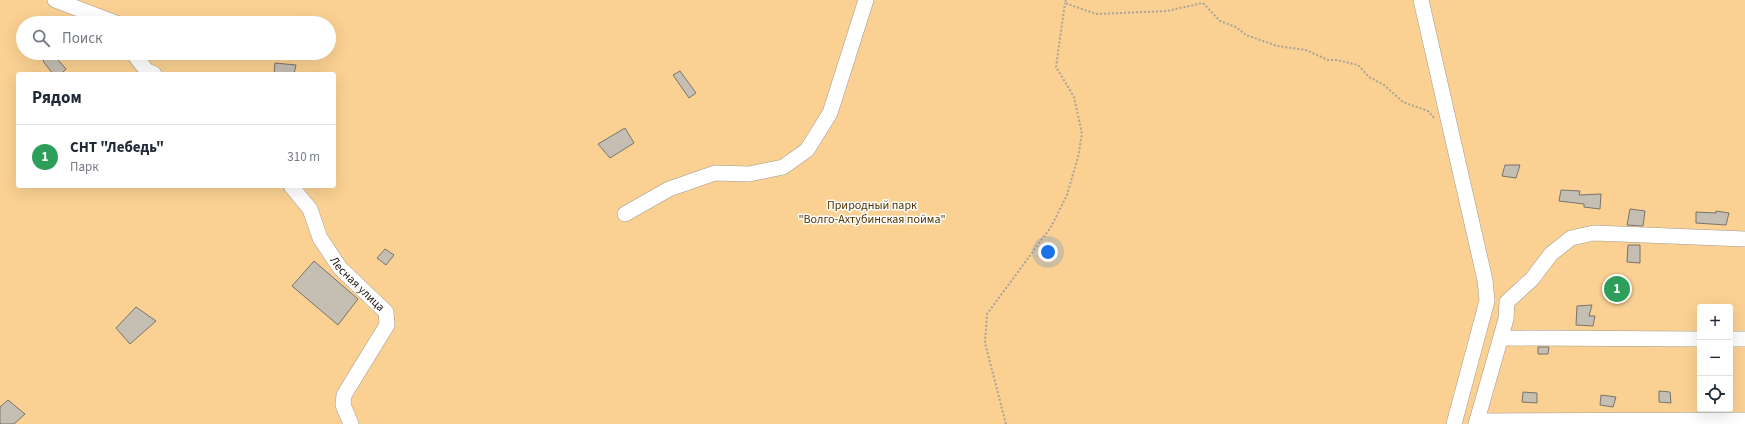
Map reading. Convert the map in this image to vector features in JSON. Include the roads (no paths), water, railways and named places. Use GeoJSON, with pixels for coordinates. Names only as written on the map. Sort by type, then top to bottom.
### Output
{"type":"FeatureCollection","features":[{"type":"Feature","properties":{"kind":"street"},"geometry":{"type":"LineString","coordinates":[[55,0],[97,16]]}},
{"type":"Feature","properties":{"kind":"street"},"geometry":{"type":"LineString","coordinates":[[625,214],[669,189],[708,175],[715,173],[749,174],[783,167],[807,150],[830,113],[866,0]]}},
{"type":"Feature","properties":{"kind":"street"},"geometry":{"type":"LineString","coordinates":[[1421,0],[1485,280],[1487,301],[1454,424]]}},
{"type":"Feature","properties":{"kind":"street"},"geometry":{"type":"LineString","coordinates":[[138,60],[149,72]]}},
{"type":"Feature","properties":{"kind":"street","name":"Лесная улица"},"geometry":{"type":"LineString","coordinates":[[293,188],[310,209],[320,238],[340,268],[386,312],[387,325],[344,396],[343,405],[351,424]]}},
{"type":"Feature","properties":{"kind":"street"},"geometry":{"type":"LineString","coordinates":[[1745,238],[1594,233],[1571,238],[1551,254],[1532,279],[1507,302],[1506,319],[1476,422],[1745,420]]}},
{"type":"Feature","properties":{"kind":"street"},"geometry":{"type":"LineString","coordinates":[[1487,301],[1507,302]]}},
{"type":"Feature","properties":{"kind":"street"},"geometry":{"type":"LineString","coordinates":[[1501,338],[1697,339]]}},
{"type":"Feature","properties":{"kind":"street"},"geometry":{"type":"LineString","coordinates":[[1733,339],[1745,339]]}},
{"type":"Feature","properties":{"kind":"place","name":"СНТ \"Лебедь\""},"geometry":{"type":"Point","coordinates":[1617,289]}},
{"type":"Feature","properties":{"kind":"park label","name":"Природный парк \"Волго-Ахтубинская пойма\""},"geometry":{"type":"Point","coordinates":[872,212]}}]}
